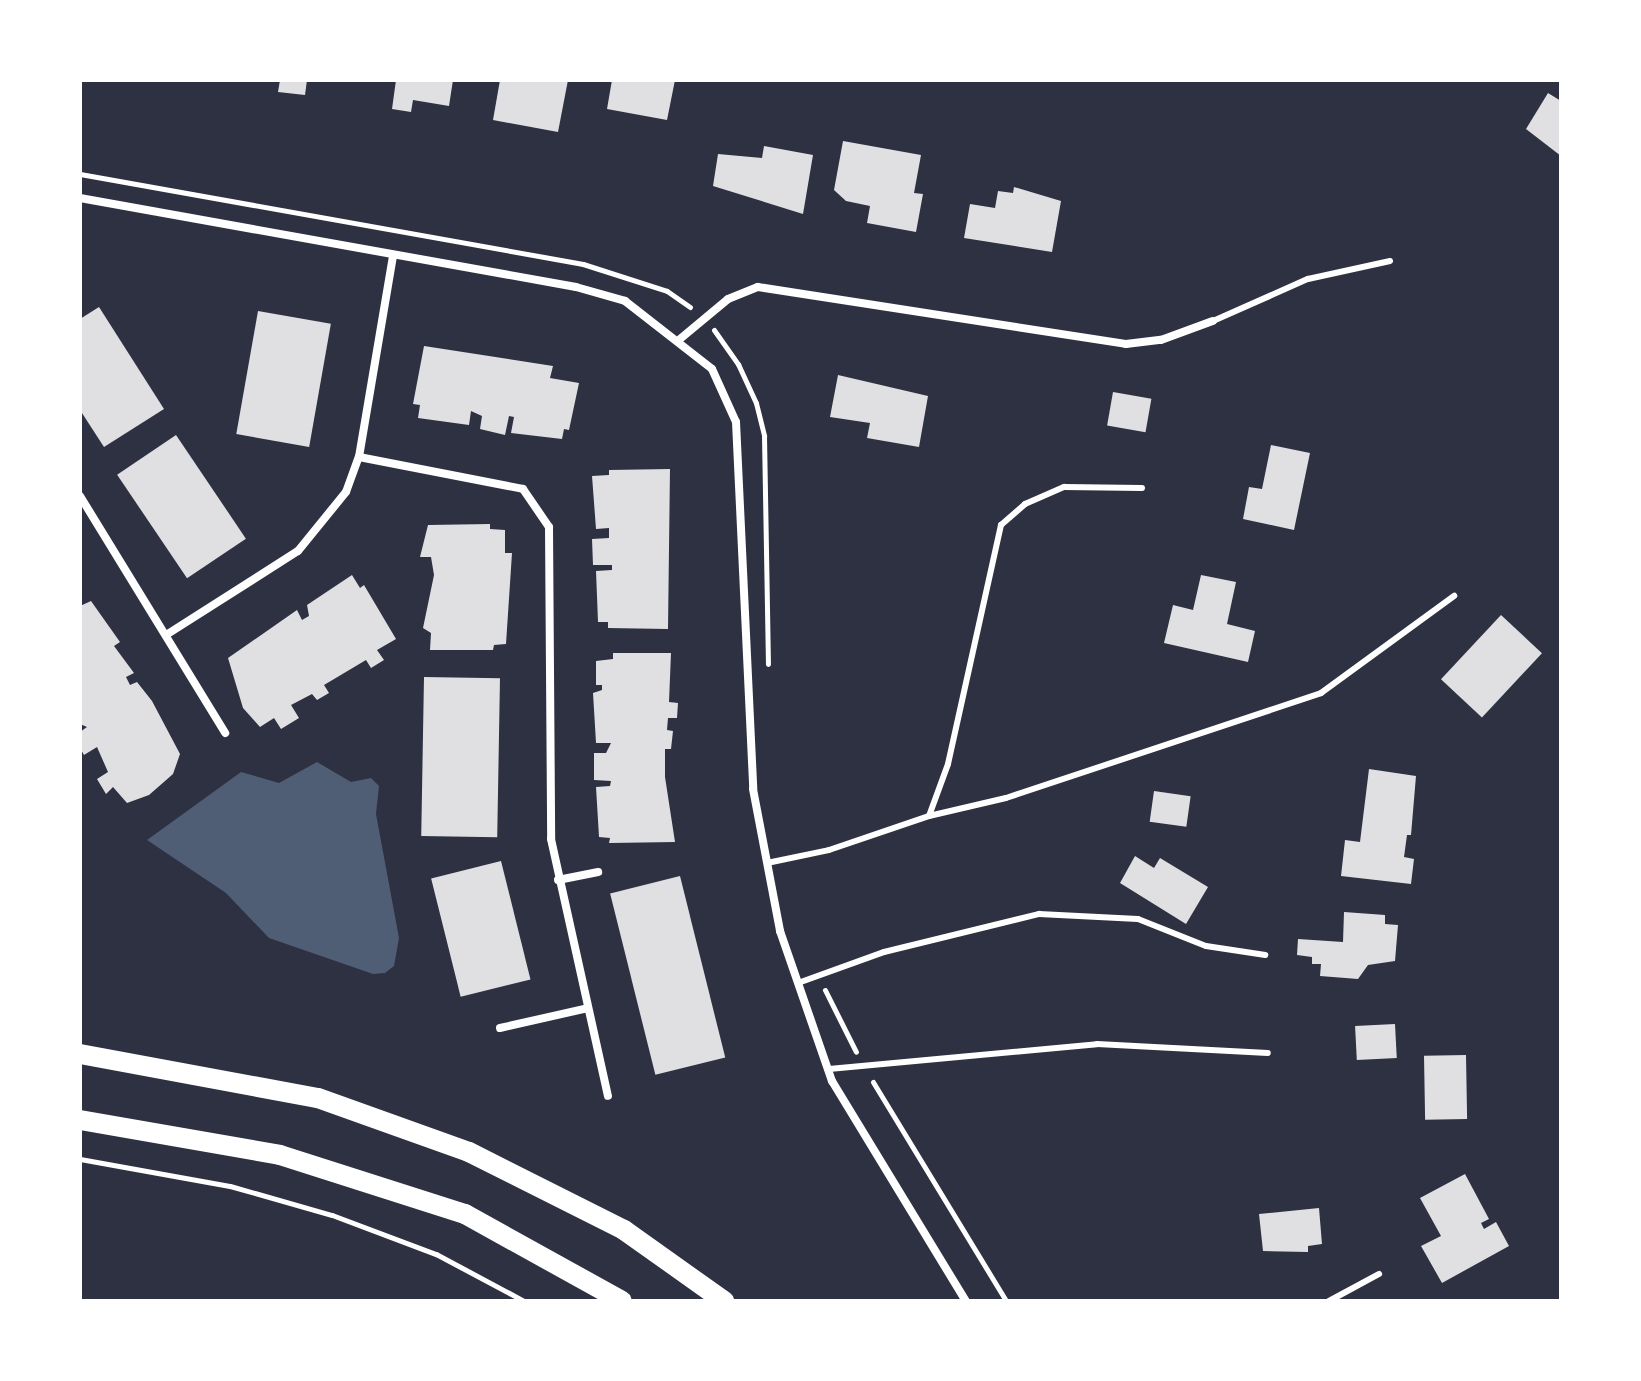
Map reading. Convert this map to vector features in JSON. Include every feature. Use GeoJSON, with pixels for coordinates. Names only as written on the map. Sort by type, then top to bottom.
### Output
{"type":"FeatureCollection","features":[{"type":"Feature","properties":{"kind":"main road"},"geometry":{"type":"LineString","coordinates":[[80,1054],[318,1098],[469,1152],[624,1230],[724,1301]]}},
{"type":"Feature","properties":{"kind":"main road"},"geometry":{"type":"LineString","coordinates":[[80,1120],[280,1155],[465,1214],[622,1301]]}},
{"type":"Feature","properties":{"kind":"street"},"geometry":{"type":"LineString","coordinates":[[80,198],[576,287],[625,301],[680,339],[712,369],[736,422],[753,789],[780,931],[829,1069],[966,1301]]}},
{"type":"Feature","properties":{"kind":"street"},"geometry":{"type":"LineString","coordinates":[[166,635],[298,551],[346,492],[359,457],[393,256]]}},
{"type":"Feature","properties":{"kind":"street"},"geometry":{"type":"LineString","coordinates":[[680,339],[704,317],[758,287],[1126,344],[1161,340],[1213,321]]}},
{"type":"Feature","properties":{"kind":"street"},"geometry":{"type":"LineString","coordinates":[[359,457],[496,481],[523,489],[540,508],[549,527],[551,839],[608,1096]]}},
{"type":"Feature","properties":{"kind":"street"},"geometry":{"type":"LineString","coordinates":[[80,496],[225,733]]}},
{"type":"Feature","properties":{"kind":"street"},"geometry":{"type":"LineString","coordinates":[[558,880],[598,872]]}},
{"type":"Feature","properties":{"kind":"street"},"geometry":{"type":"LineString","coordinates":[[500,1028],[588,1008]]}},
{"type":"Feature","properties":{"kind":"lane"},"geometry":{"type":"LineString","coordinates":[[1213,321],[1308,279],[1390,261]]}},
{"type":"Feature","properties":{"kind":"lane"},"geometry":{"type":"LineString","coordinates":[[929,816],[948,764],[1001,525],[1025,504],[1064,487],[1142,488]]}},
{"type":"Feature","properties":{"kind":"lane"},"geometry":{"type":"LineString","coordinates":[[767,863],[829,850],[929,816],[1006,798],[1321,693],[1454,596]]}},
{"type":"Feature","properties":{"kind":"lane"},"geometry":{"type":"LineString","coordinates":[[798,983],[884,952],[1039,914],[1138,919],[1206,946],[1265,955]]}},
{"type":"Feature","properties":{"kind":"lane"},"geometry":{"type":"LineString","coordinates":[[829,1069],[1097,1044],[1268,1053]]}},
{"type":"Feature","properties":{"kind":"lane"},"geometry":{"type":"LineString","coordinates":[[1329,1301],[1379,1274]]}},
{"type":"Feature","properties":{"kind":"path"},"geometry":{"type":"LineString","coordinates":[[80,174],[583,264],[667,291],[704,317],[738,364],[756,403],[764,436],[768,679]]}},
{"type":"Feature","properties":{"kind":"path"},"geometry":{"type":"LineString","coordinates":[[818,976],[863,1066],[1006,1301]]}},
{"type":"Feature","properties":{"kind":"path"},"geometry":{"type":"LineString","coordinates":[[80,1159],[230,1186],[332,1215],[436,1254],[524,1301]]}},
{"type":"Feature","properties":{"kind":"water"},"geometry":{"type":"Polygon","coordinates":[[[317,762],[351,782],[371,778],[379,786],[376,814],[399,938],[394,966],[385,973],[373,974],[269,938],[226,893],[147,840],[241,772],[279,783],[317,762]]]}},
{"type":"Feature","properties":{"kind":"building"},"geometry":{"type":"Polygon","coordinates":[[[280,80],[307,80],[305,95],[278,92],[280,80]]]}},
{"type":"Feature","properties":{"kind":"building"},"geometry":{"type":"Polygon","coordinates":[[[396,80],[453,80],[449,106],[413,100],[411,112],[392,109],[396,80]]]}},
{"type":"Feature","properties":{"kind":"building"},"geometry":{"type":"Polygon","coordinates":[[[500,80],[568,80],[558,132],[493,120],[500,80]]]}},
{"type":"Feature","properties":{"kind":"building"},"geometry":{"type":"Polygon","coordinates":[[[612,80],[675,80],[667,120],[607,109],[612,80]]]}},
{"type":"Feature","properties":{"kind":"building"},"geometry":{"type":"Polygon","coordinates":[[[1548,93],[1561,101],[1561,156],[1526,129],[1548,93]]]}},
{"type":"Feature","properties":{"kind":"building"},"geometry":{"type":"Polygon","coordinates":[[[843,141],[921,155],[914,193],[923,194],[916,232],[867,223],[870,206],[846,201],[834,190],[843,141]]]}},
{"type":"Feature","properties":{"kind":"building"},"geometry":{"type":"Polygon","coordinates":[[[764,146],[813,155],[803,214],[713,186],[718,154],[762,158],[764,146]]]}},
{"type":"Feature","properties":{"kind":"building"},"geometry":{"type":"Polygon","coordinates":[[[1014,187],[1061,201],[1052,252],[964,238],[970,204],[995,208],[998,191],[1013,193],[1014,187]]]}},
{"type":"Feature","properties":{"kind":"building"},"geometry":{"type":"Polygon","coordinates":[[[99,307],[164,409],[104,447],[80,410],[80,319],[99,307]]]}},
{"type":"Feature","properties":{"kind":"building"},"geometry":{"type":"Polygon","coordinates":[[[258,311],[331,324],[309,447],[236,434],[258,311]]]}},
{"type":"Feature","properties":{"kind":"building"},"geometry":{"type":"Polygon","coordinates":[[[424,346],[553,366],[550,378],[579,383],[569,430],[564,429],[562,439],[511,433],[514,417],[509,416],[505,435],[480,429],[482,416],[471,411],[469,425],[418,418],[420,405],[413,404],[424,346]]]}},
{"type":"Feature","properties":{"kind":"building"},"geometry":{"type":"Polygon","coordinates":[[[838,375],[928,396],[919,447],[867,438],[870,423],[830,417],[838,375]]]}},
{"type":"Feature","properties":{"kind":"building"},"geometry":{"type":"Polygon","coordinates":[[[1113,392],[1151,399],[1146,432],[1107,425],[1113,392]]]}},
{"type":"Feature","properties":{"kind":"building"},"geometry":{"type":"Polygon","coordinates":[[[176,435],[246,539],[187,578],[117,475],[176,435]]]}},
{"type":"Feature","properties":{"kind":"building"},"geometry":{"type":"Polygon","coordinates":[[[1271,445],[1310,453],[1294,530],[1243,519],[1249,487],[1262,489],[1271,445]]]}},
{"type":"Feature","properties":{"kind":"building"},"geometry":{"type":"Polygon","coordinates":[[[670,469],[668,629],[608,628],[608,622],[598,622],[596,571],[612,570],[612,565],[593,565],[592,539],[609,538],[609,528],[596,529],[592,476],[609,475],[609,470],[670,469]]]}},
{"type":"Feature","properties":{"kind":"building"},"geometry":{"type":"Polygon","coordinates":[[[490,524],[490,529],[505,530],[505,553],[512,553],[506,644],[494,645],[493,650],[430,650],[431,633],[423,628],[434,575],[431,557],[420,557],[428,525],[490,524]]]}},
{"type":"Feature","properties":{"kind":"building"},"geometry":{"type":"Polygon","coordinates":[[[352,575],[360,588],[364,585],[396,639],[377,650],[384,660],[371,668],[366,660],[324,685],[329,693],[317,700],[312,694],[291,705],[299,718],[281,729],[274,718],[260,727],[243,708],[228,658],[297,610],[302,620],[309,616],[307,605],[352,575]]]}},
{"type":"Feature","properties":{"kind":"building"},"geometry":{"type":"Polygon","coordinates":[[[1201,575],[1236,582],[1227,624],[1255,631],[1248,662],[1164,643],[1173,605],[1193,610],[1201,575]]]}},
{"type":"Feature","properties":{"kind":"building"},"geometry":{"type":"Polygon","coordinates":[[[91,601],[120,642],[114,646],[134,673],[126,677],[130,685],[137,682],[152,701],[180,754],[173,774],[149,795],[127,803],[113,787],[106,794],[97,779],[108,772],[97,747],[84,755],[80,748],[80,732],[87,727],[80,724],[80,606],[91,601]]]}},
{"type":"Feature","properties":{"kind":"building"},"geometry":{"type":"Polygon","coordinates":[[[1501,615],[1542,653],[1482,718],[1441,679],[1501,615]]]}},
{"type":"Feature","properties":{"kind":"building"},"geometry":{"type":"Polygon","coordinates":[[[613,653],[671,653],[669,702],[678,703],[677,718],[668,718],[667,730],[673,731],[671,749],[665,749],[665,777],[675,842],[609,843],[610,838],[599,837],[596,787],[610,786],[611,781],[594,780],[594,753],[606,753],[611,743],[596,743],[593,693],[602,690],[602,685],[596,685],[596,661],[613,659],[613,653]]]}},
{"type":"Feature","properties":{"kind":"building"},"geometry":{"type":"Polygon","coordinates":[[[424,677],[500,678],[497,837],[421,836],[424,677]]]}},
{"type":"Feature","properties":{"kind":"building"},"geometry":{"type":"Polygon","coordinates":[[[1369,769],[1416,776],[1411,835],[1407,835],[1404,857],[1414,859],[1411,884],[1341,876],[1345,840],[1360,842],[1369,769]]]}},
{"type":"Feature","properties":{"kind":"building"},"geometry":{"type":"Polygon","coordinates":[[[1154,791],[1191,796],[1186,827],[1150,822],[1154,791]]]}},
{"type":"Feature","properties":{"kind":"building"},"geometry":{"type":"Polygon","coordinates":[[[1135,856],[1154,868],[1160,858],[1208,887],[1186,924],[1120,883],[1135,856]]]}},
{"type":"Feature","properties":{"kind":"building"},"geometry":{"type":"Polygon","coordinates":[[[501,861],[531,979],[461,997],[431,878],[501,861]]]}},
{"type":"Feature","properties":{"kind":"building"},"geometry":{"type":"Polygon","coordinates":[[[680,876],[725,1057],[655,1075],[610,893],[680,876]]]}},
{"type":"Feature","properties":{"kind":"building"},"geometry":{"type":"Polygon","coordinates":[[[1344,912],[1385,915],[1385,924],[1398,925],[1395,961],[1368,965],[1358,979],[1320,976],[1321,964],[1312,964],[1312,957],[1297,955],[1298,939],[1343,942],[1344,912]]]}},
{"type":"Feature","properties":{"kind":"building"},"geometry":{"type":"Polygon","coordinates":[[[1395,1024],[1397,1058],[1357,1060],[1355,1026],[1395,1024]]]}},
{"type":"Feature","properties":{"kind":"building"},"geometry":{"type":"Polygon","coordinates":[[[1466,1055],[1467,1119],[1425,1120],[1424,1056],[1466,1055]]]}},
{"type":"Feature","properties":{"kind":"building"},"geometry":{"type":"Polygon","coordinates":[[[1465,1174],[1489,1219],[1481,1223],[1484,1229],[1496,1222],[1509,1246],[1442,1283],[1421,1246],[1441,1236],[1420,1198],[1465,1174]]]}},
{"type":"Feature","properties":{"kind":"building"},"geometry":{"type":"Polygon","coordinates":[[[1319,1208],[1322,1244],[1308,1246],[1308,1252],[1263,1251],[1259,1214],[1319,1208]]]}}]}
